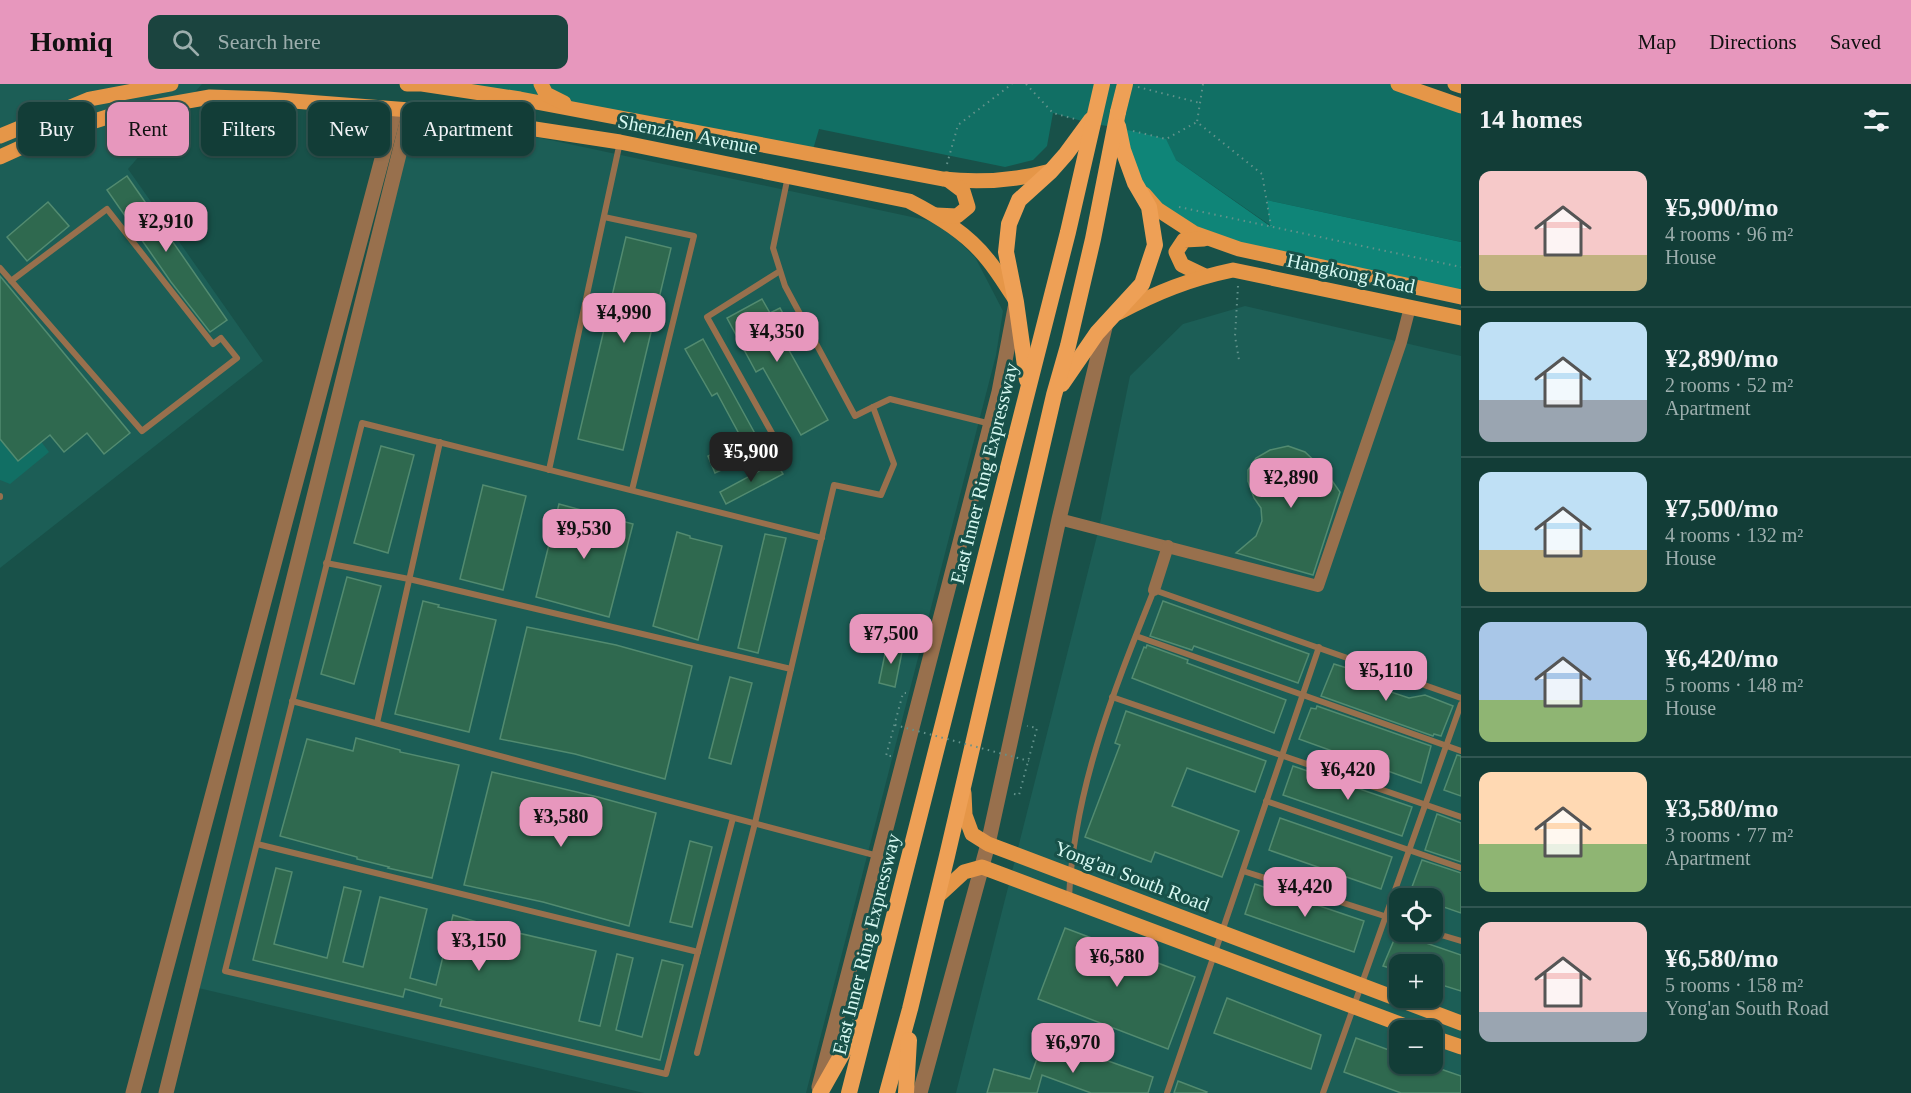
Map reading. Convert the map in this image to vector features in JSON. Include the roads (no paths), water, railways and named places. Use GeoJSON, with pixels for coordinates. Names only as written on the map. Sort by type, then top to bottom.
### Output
{"type":"FeatureCollection","features":[{"type":"Feature","properties":{"kind":"highway","name":"East Inner Ring Expressway"},"geometry":{"type":"LineString","coordinates":[[849,1093],[1027,386],[1066,240],[1102,84]]}},
{"type":"Feature","properties":{"kind":"highway"},"geometry":{"type":"LineString","coordinates":[[887,1093],[938,896],[1054,395],[1073,324],[1118,120],[1130,85]]}},
{"type":"Feature","properties":{"kind":"highway"},"geometry":{"type":"LineString","coordinates":[[1027,386],[1016,302],[1006,252],[1009,224],[1019,200],[1051,171],[1094,115]]}},
{"type":"Feature","properties":{"kind":"highway"},"geometry":{"type":"LineString","coordinates":[[1054,395],[1097,333],[1142,284],[1155,245],[1149,207],[1135,183],[1123,150],[1118,120]]}},
{"type":"Feature","properties":{"kind":"highway"},"geometry":{"type":"LineString","coordinates":[[819,1093],[875,995]]}},
{"type":"Feature","properties":{"kind":"highway"},"geometry":{"type":"LineString","coordinates":[[906,1093],[910,1009]]}},
{"type":"Feature","properties":{"kind":"main road"},"geometry":{"type":"LineString","coordinates":[[0,136],[90,99],[171,84]]}},
{"type":"Feature","properties":{"kind":"main road"},"geometry":{"type":"LineString","coordinates":[[404,102],[407,84]]}},
{"type":"Feature","properties":{"kind":"main road","name":"Shenzhen Avenue"},"geometry":{"type":"LineString","coordinates":[[407,84],[422,84],[580,111],[945,179],[971,182],[1002,180],[1023,178],[1051,171]]}},
{"type":"Feature","properties":{"kind":"main road"},"geometry":{"type":"LineString","coordinates":[[408,102],[422,84]]}},
{"type":"Feature","properties":{"kind":"main road"},"geometry":{"type":"LineString","coordinates":[[541,84],[546,94],[580,111]]}},
{"type":"Feature","properties":{"kind":"main road"},"geometry":{"type":"LineString","coordinates":[[1398,84],[1461,106]]}},
{"type":"Feature","properties":{"kind":"main road"},"geometry":{"type":"LineString","coordinates":[[1455,84],[1461,86]]}},
{"type":"Feature","properties":{"kind":"main road","name":"Shenzhen Avenue"},"geometry":{"type":"LineString","coordinates":[[0,157],[44,137],[120,113],[210,97],[267,99],[402,110]]}},
{"type":"Feature","properties":{"kind":"main road","name":"Shenzhen Avenue"},"geometry":{"type":"LineString","coordinates":[[534,129],[620,142],[909,201],[936,215],[963,235],[988,259],[1016,302]]}},
{"type":"Feature","properties":{"kind":"main road"},"geometry":{"type":"LineString","coordinates":[[936,215],[957,216],[968,207],[963,191],[945,179]]}},
{"type":"Feature","properties":{"kind":"main road","name":"Hangkong Road"},"geometry":{"type":"LineString","coordinates":[[1135,183],[1157,209],[1194,233],[1210,239],[1239,249],[1461,297]]}},
{"type":"Feature","properties":{"kind":"main road"},"geometry":{"type":"LineString","coordinates":[[1205,276],[1182,265],[1176,252],[1184,240],[1210,239]]}},
{"type":"Feature","properties":{"kind":"main road","name":"Hangkong Road"},"geometry":{"type":"LineString","coordinates":[[1205,276],[1237,271],[1461,318]]}},
{"type":"Feature","properties":{"kind":"main road"},"geometry":{"type":"LineString","coordinates":[[1111,319],[1155,293],[1205,276]]}},
{"type":"Feature","properties":{"kind":"main road","name":"Yong'an South Road"},"geometry":{"type":"LineString","coordinates":[[963,785],[965,815],[972,834],[988,844],[1461,1023]]}},
{"type":"Feature","properties":{"kind":"main road"},"geometry":{"type":"LineString","coordinates":[[938,896],[964,872],[982,867],[1389,1020]]}},
{"type":"Feature","properties":{"kind":"main road"},"geometry":{"type":"LineString","coordinates":[[1443,1040],[1461,1047]]}},
{"type":"Feature","properties":{"kind":"street"},"geometry":{"type":"LineString","coordinates":[[133,1093],[402,110]]}},
{"type":"Feature","properties":{"kind":"street"},"geometry":{"type":"LineString","coordinates":[[166,1093],[402,110]]}},
{"type":"Feature","properties":{"kind":"street"},"geometry":{"type":"LineString","coordinates":[[819,1093],[999,392],[1016,302]]}},
{"type":"Feature","properties":{"kind":"street"},"geometry":{"type":"LineString","coordinates":[[1059,519],[1318,586],[1401,342],[1410,307]]}},
{"type":"Feature","properties":{"kind":"street"},"geometry":{"type":"LineString","coordinates":[[920,1093],[988,844],[1059,519],[1111,319]]}},
{"type":"Feature","properties":{"kind":"street"},"geometry":{"type":"LineString","coordinates":[[1154,590],[1168,546]]}},
{"type":"Feature","properties":{"kind":"lane"},"geometry":{"type":"LineString","coordinates":[[549,470],[620,142]]}},
{"type":"Feature","properties":{"kind":"lane"},"geometry":{"type":"LineString","coordinates":[[788,176],[773,248],[785,286],[855,416],[890,399],[991,424]]}},
{"type":"Feature","properties":{"kind":"lane"},"geometry":{"type":"LineString","coordinates":[[0,268],[11,281],[141,431],[237,358],[221,338],[213,344],[107,209],[11,281]]}},
{"type":"Feature","properties":{"kind":"lane"},"geometry":{"type":"LineString","coordinates":[[604,217],[694,236],[632,490]]}},
{"type":"Feature","properties":{"kind":"lane"},"geometry":{"type":"LineString","coordinates":[[780,271],[707,317],[782,451]]}},
{"type":"Feature","properties":{"kind":"lane"},"geometry":{"type":"LineString","coordinates":[[697,1053],[755,823],[834,485],[880,495],[894,464],[873,407]]}},
{"type":"Feature","properties":{"kind":"lane"},"geometry":{"type":"LineString","coordinates":[[733,818],[666,1074],[225,971],[362,423],[822,538]]}},
{"type":"Feature","properties":{"kind":"lane"},"geometry":{"type":"LineString","coordinates":[[377,723],[440,442]]}},
{"type":"Feature","properties":{"kind":"lane"},"geometry":{"type":"LineString","coordinates":[[326,563],[410,579],[791,669]]}},
{"type":"Feature","properties":{"kind":"lane"},"geometry":{"type":"LineString","coordinates":[[1068,900],[1082,796],[1112,697],[1154,590],[1461,698]]}},
{"type":"Feature","properties":{"kind":"lane"},"geometry":{"type":"LineString","coordinates":[[1136,636],[1461,751]]}},
{"type":"Feature","properties":{"kind":"lane"},"geometry":{"type":"LineString","coordinates":[[1167,1093],[1318,647]]}},
{"type":"Feature","properties":{"kind":"lane"},"geometry":{"type":"LineString","coordinates":[[1112,697],[1461,817]]}},
{"type":"Feature","properties":{"kind":"lane"},"geometry":{"type":"LineString","coordinates":[[292,701],[879,856]]}},
{"type":"Feature","properties":{"kind":"lane"},"geometry":{"type":"LineString","coordinates":[[1323,1093],[1461,704]]}},
{"type":"Feature","properties":{"kind":"lane"},"geometry":{"type":"LineString","coordinates":[[1266,801],[1461,868]]}},
{"type":"Feature","properties":{"kind":"lane"},"geometry":{"type":"LineString","coordinates":[[257,844],[698,952]]}},
{"type":"Feature","properties":{"kind":"lane"},"geometry":{"type":"LineString","coordinates":[[1243,871],[1389,918]]}},
{"type":"Feature","properties":{"kind":"lane"},"geometry":{"type":"LineString","coordinates":[[1443,936],[1461,941]]}}]}
